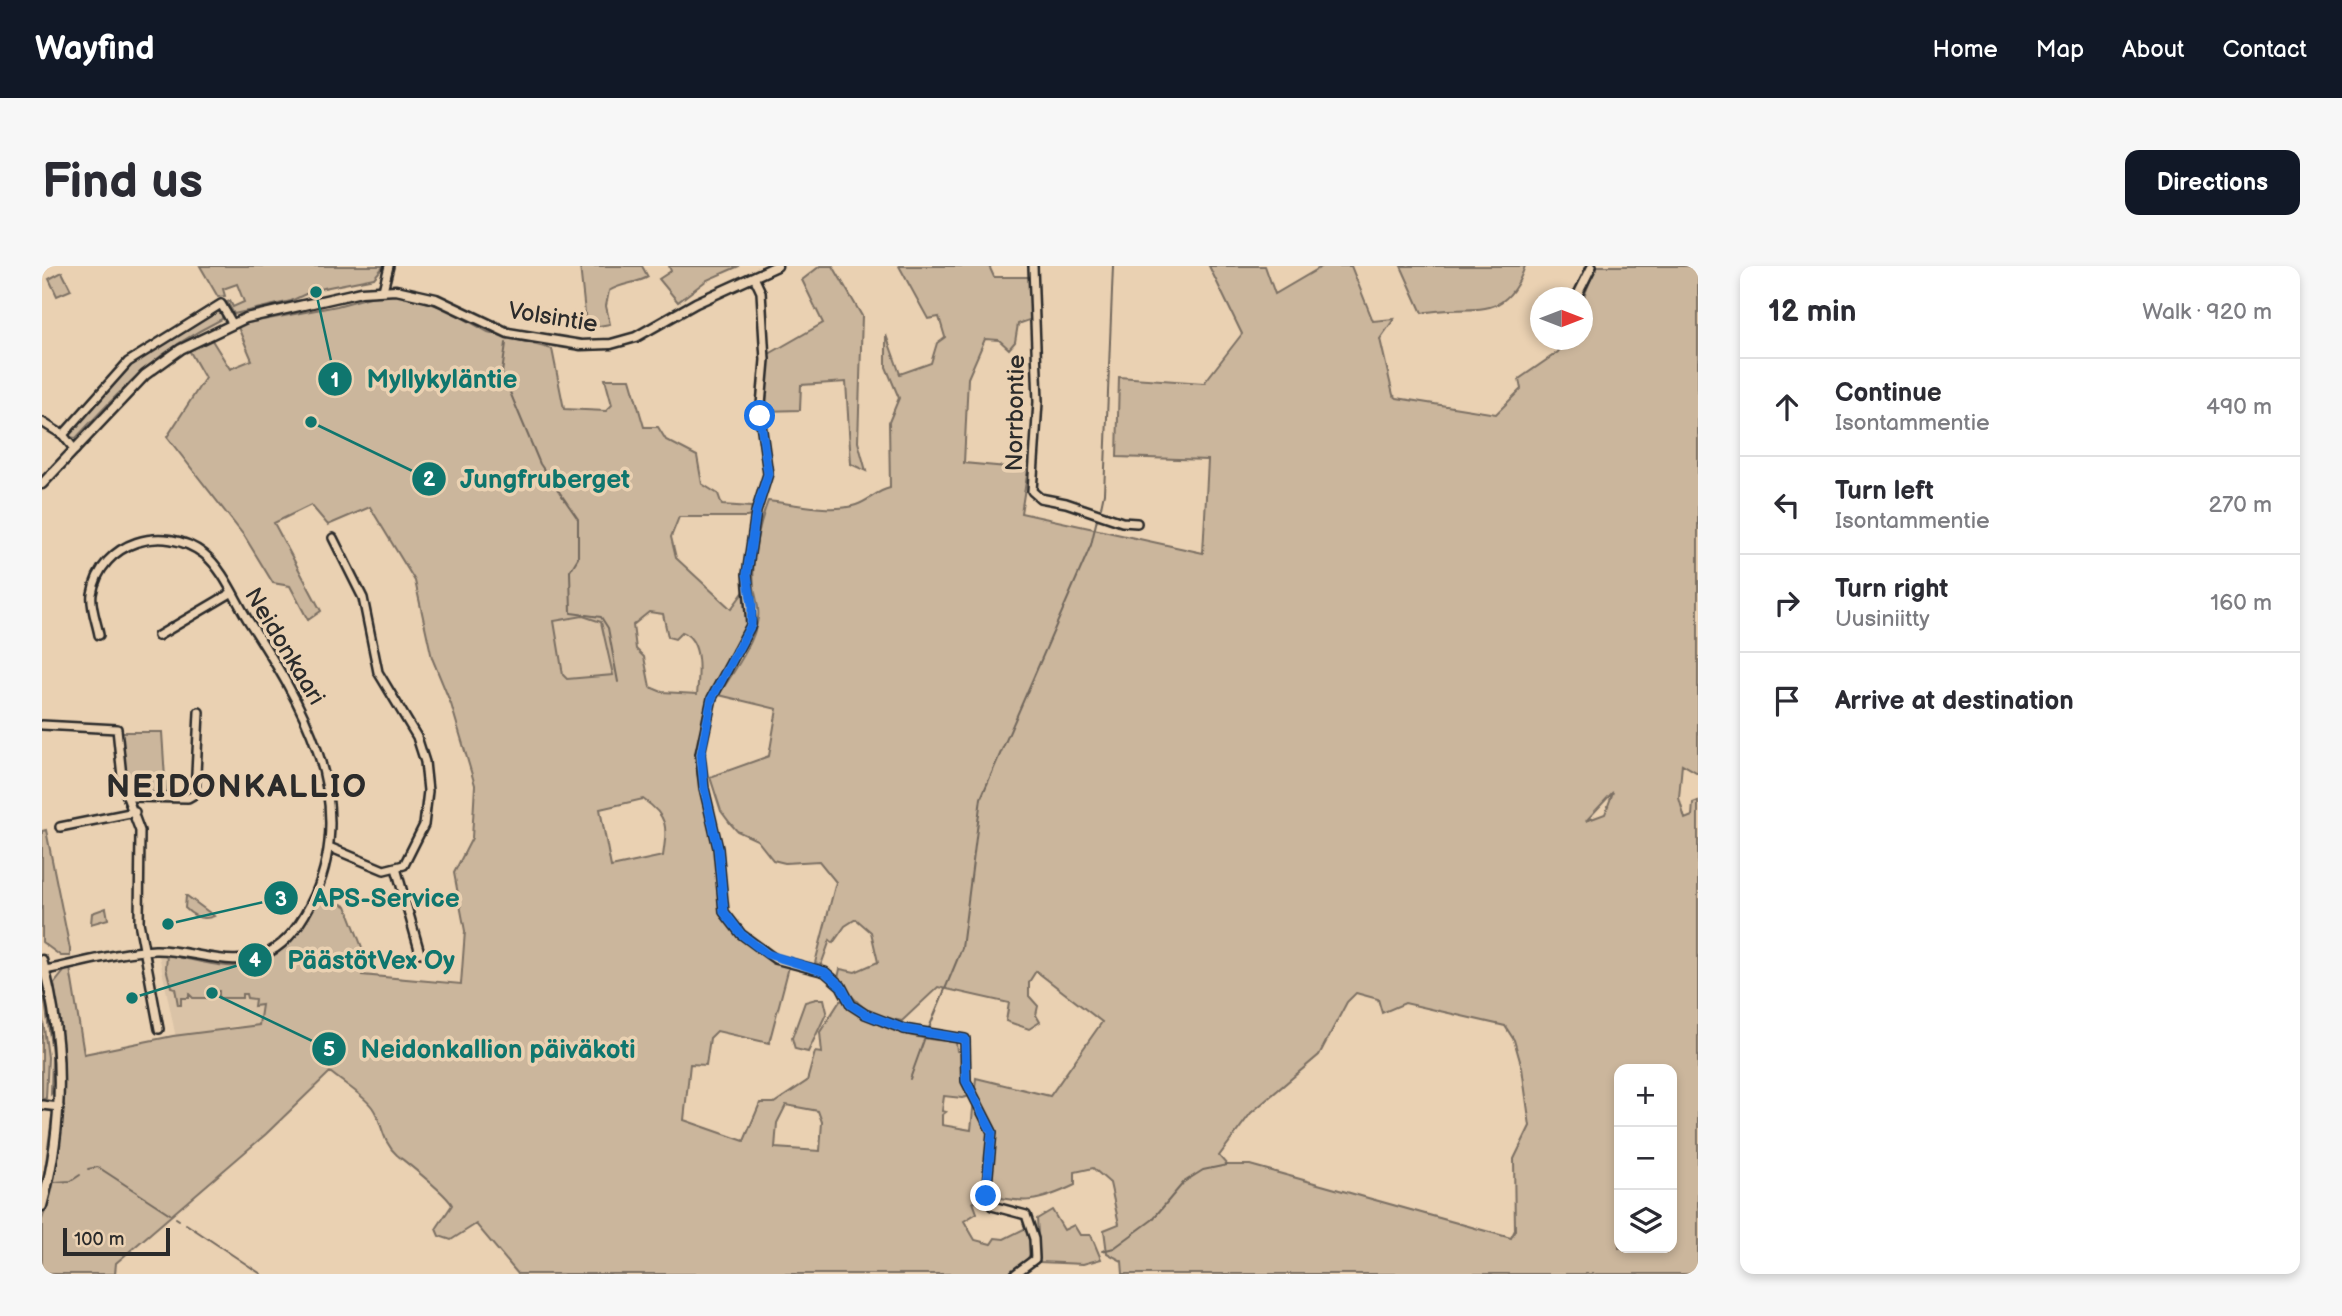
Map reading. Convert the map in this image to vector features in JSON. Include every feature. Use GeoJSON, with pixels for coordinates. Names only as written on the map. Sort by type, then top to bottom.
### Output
{"type":"FeatureCollection","features":[{"type":"Feature","properties":{"kind":"street"},"geometry":{"type":"LineString","coordinates":[[383,289],[389,266]]}},
{"type":"Feature","properties":{"kind":"street","name":"Volsintie"},"geometry":{"type":"LineString","coordinates":[[42,484],[145,375],[181,349],[232,323],[383,289],[436,299],[508,333],[597,346],[636,337],[696,303],[777,266]]}},
{"type":"Feature","properties":{"kind":"street","name":"Norrbontie"},"geometry":{"type":"LineString","coordinates":[[1033,266],[1038,402],[1032,491],[1040,498],[1066,503],[1122,522],[1137,523]]}},
{"type":"Feature","properties":{"kind":"street"},"geometry":{"type":"LineString","coordinates":[[1582,287],[1592,266]]}},
{"type":"Feature","properties":{"kind":"street"},"geometry":{"type":"LineString","coordinates":[[754,277],[761,292],[765,360],[760,416],[768,474],[756,512],[747,574],[752,605],[751,625],[712,698],[701,754],[702,779],[718,848],[724,912],[741,934],[767,954],[825,972],[841,986],[851,1005],[865,1014],[904,1029],[965,1039],[966,1081],[992,1132],[986,1196],[992,1206],[1026,1215],[1034,1239],[1035,1259],[1015,1274]]}},
{"type":"Feature","properties":{"kind":"street"},"geometry":{"type":"LineString","coordinates":[[63,435],[128,362],[144,350],[221,304],[232,323]]}},
{"type":"Feature","properties":{"kind":"street"},"geometry":{"type":"LineString","coordinates":[[42,422],[63,435],[75,450]]}},
{"type":"Feature","properties":{"kind":"street","name":"Neidonkaari"},"geometry":{"type":"LineString","coordinates":[[45,970],[145,951],[181,951],[234,960],[270,951],[294,931],[310,905],[324,870],[329,847],[330,800],[316,743],[293,690],[213,563],[191,545],[173,538],[137,541],[112,556],[99,573],[92,594],[99,635]]}},
{"type":"Feature","properties":{"kind":"street"},"geometry":{"type":"LineString","coordinates":[[329,847],[379,868],[396,868],[410,857],[424,825],[428,791],[425,762],[416,736],[378,672],[363,598],[333,538]]}},
{"type":"Feature","properties":{"kind":"street"},"geometry":{"type":"LineString","coordinates":[[158,636],[231,593]]}},
{"type":"Feature","properties":{"kind":"street"},"geometry":{"type":"LineString","coordinates":[[128,797],[188,798],[195,794],[199,712]]}},
{"type":"Feature","properties":{"kind":"street"},"geometry":{"type":"LineString","coordinates":[[42,725],[117,730],[120,774],[140,831],[138,904],[159,1030]]}},
{"type":"Feature","properties":{"kind":"street"},"geometry":{"type":"LineString","coordinates":[[60,827],[135,812]]}},
{"type":"Feature","properties":{"kind":"street"},"geometry":{"type":"LineString","coordinates":[[396,868],[420,953]]}},
{"type":"Feature","properties":{"kind":"street"},"geometry":{"type":"LineString","coordinates":[[42,960],[58,1042],[59,1107],[54,1157],[42,1206]]}},
{"type":"Feature","properties":{"kind":"street"},"geometry":{"type":"LineString","coordinates":[[42,1105],[59,1107]]}},
{"type":"Feature","properties":{"kind":"shaded area"},"geometry":{"type":"Polygon","coordinates":[[[200,266],[384,266],[374,278],[314,290],[291,301],[234,314],[227,302],[230,301],[233,307],[244,302],[237,284],[223,289],[225,296],[218,297],[200,266]]]}},
{"type":"Feature","properties":{"kind":"shaded area"},"geometry":{"type":"Polygon","coordinates":[[[580,266],[642,266],[648,277],[609,291],[606,306],[610,324],[599,326],[586,322],[580,266]]]}},
{"type":"Feature","properties":{"kind":"shaded area"},"geometry":{"type":"Polygon","coordinates":[[[669,266],[739,266],[707,280],[678,302],[659,279],[671,271],[669,266]]]}},
{"type":"Feature","properties":{"kind":"shaded area"},"geometry":{"type":"Polygon","coordinates":[[[820,266],[833,266],[862,316],[858,442],[866,471],[851,464],[846,382],[801,385],[800,410],[764,411],[769,354],[823,323],[802,280],[820,266]]]}},
{"type":"Feature","properties":{"kind":"shaded area"},"geometry":{"type":"Polygon","coordinates":[[[899,266],[989,266],[994,277],[1029,277],[1032,319],[1018,324],[1015,342],[1009,349],[999,340],[985,339],[968,378],[964,463],[1028,469],[1021,513],[1203,553],[1208,460],[1117,457],[1119,377],[1204,383],[1242,334],[1209,266],[1265,266],[1275,294],[1323,266],[1351,266],[1373,321],[1394,319],[1380,339],[1393,395],[1397,398],[1496,414],[1521,389],[1519,379],[1559,350],[1593,350],[1593,287],[1588,287],[1596,266],[1698,266],[1698,773],[1682,764],[1679,798],[1685,819],[1692,816],[1693,803],[1698,801],[1698,1274],[1123,1274],[1122,1261],[1107,1253],[1104,1230],[1119,1224],[1110,1183],[1093,1168],[1075,1172],[1075,1185],[1051,1195],[1021,1201],[984,1195],[985,1203],[973,1202],[977,1213],[964,1221],[975,1240],[991,1244],[995,1238],[1004,1239],[1028,1227],[1030,1255],[1010,1274],[518,1274],[476,1224],[451,1240],[439,1236],[436,1229],[452,1205],[449,1200],[392,1150],[372,1107],[330,1072],[266,1134],[116,1263],[115,1274],[42,1274],[42,1220],[55,1173],[63,1112],[64,1060],[54,984],[66,969],[70,968],[84,1054],[173,1036],[259,1025],[262,1005],[254,1006],[255,999],[247,998],[246,994],[242,994],[242,998],[219,998],[219,991],[208,991],[208,998],[193,998],[189,994],[189,998],[181,998],[181,1005],[178,1005],[175,988],[171,987],[166,968],[167,955],[227,966],[245,966],[260,962],[273,956],[295,937],[320,895],[346,906],[363,950],[362,975],[461,984],[465,931],[454,873],[472,838],[475,785],[451,704],[432,658],[415,581],[370,507],[328,525],[311,505],[274,523],[321,611],[308,620],[290,586],[273,583],[245,537],[167,437],[205,378],[189,350],[210,337],[230,369],[252,360],[237,325],[337,306],[381,294],[404,295],[445,308],[488,332],[552,349],[564,409],[606,411],[612,405],[605,379],[630,379],[644,427],[658,427],[666,440],[697,456],[702,484],[718,494],[722,505],[751,507],[753,515],[747,517],[679,517],[671,537],[676,558],[731,609],[745,590],[749,623],[711,692],[703,716],[697,773],[715,849],[719,909],[727,923],[747,943],[771,961],[789,967],[769,1043],[717,1031],[710,1038],[706,1065],[690,1064],[684,1120],[744,1141],[760,1103],[774,1103],[807,1081],[815,1052],[822,1053],[820,1032],[840,1001],[845,1000],[856,1011],[896,1032],[925,1039],[956,1042],[957,1051],[962,1052],[962,1078],[970,1096],[944,1096],[942,1111],[946,1112],[942,1115],[942,1125],[971,1130],[976,1078],[1050,1096],[1102,1022],[1036,971],[1029,982],[1029,996],[1038,1006],[1036,1015],[1040,1022],[1029,1029],[1006,1021],[1009,1003],[938,987],[902,1021],[864,1008],[838,978],[840,969],[855,972],[878,962],[871,932],[856,919],[845,926],[833,943],[830,940],[821,965],[815,963],[836,882],[819,861],[785,863],[773,860],[757,840],[737,831],[721,811],[710,777],[769,756],[777,709],[719,695],[742,658],[756,628],[758,609],[754,586],[755,554],[768,501],[812,507],[846,507],[861,503],[890,488],[889,422],[899,398],[886,367],[886,335],[900,374],[931,363],[937,343],[945,337],[939,317],[928,319],[899,266]],[[649,612],[633,625],[636,649],[644,657],[650,687],[662,692],[697,694],[697,650],[689,636],[682,632],[675,639],[668,637],[663,614],[649,612]],[[583,616],[554,621],[563,675],[567,679],[613,675],[601,622],[583,616]],[[1613,792],[1586,821],[1605,814],[1613,792]],[[643,799],[600,809],[611,867],[663,856],[665,830],[662,817],[643,799]],[[1356,993],[1347,1002],[1319,1055],[1251,1113],[1219,1156],[1227,1165],[1250,1165],[1511,1238],[1515,1230],[1514,1159],[1530,1126],[1522,1068],[1514,1040],[1505,1026],[1405,1003],[1382,1013],[1378,999],[1356,993]],[[786,1105],[777,1123],[775,1148],[820,1151],[822,1122],[818,1111],[786,1105]]]}},
{"type":"Feature","properties":{"kind":"shaded area"},"geometry":{"type":"Polygon","coordinates":[[[1401,266],[1525,266],[1517,285],[1496,305],[1470,310],[1422,313],[1401,266]]]}},
{"type":"Feature","properties":{"kind":"shaded area"},"geometry":{"type":"Polygon","coordinates":[[[62,272],[71,290],[57,296],[49,279],[62,272]]]}},
{"type":"Feature","properties":{"kind":"shaded area"},"geometry":{"type":"Polygon","coordinates":[[[215,311],[222,313],[222,319],[159,357],[110,401],[76,438],[69,437],[69,433],[129,364],[215,311]]]}},
{"type":"Feature","properties":{"kind":"shaded area"},"geometry":{"type":"Polygon","coordinates":[[[583,616],[601,622],[613,676],[567,679],[563,675],[554,621],[583,616]]]}},
{"type":"Feature","properties":{"kind":"shaded area"},"geometry":{"type":"Polygon","coordinates":[[[119,732],[162,732],[166,794],[129,792],[122,767],[119,732]]]}},
{"type":"Feature","properties":{"kind":"shaded area"},"geometry":{"type":"Polygon","coordinates":[[[46,830],[70,956],[61,956],[42,942],[42,831],[46,830]]]}},
{"type":"Feature","properties":{"kind":"shaded area"},"geometry":{"type":"Polygon","coordinates":[[[186,896],[214,916],[202,918],[191,913],[185,908],[186,896]]]}},
{"type":"Feature","properties":{"kind":"shaded area"},"geometry":{"type":"Polygon","coordinates":[[[106,908],[108,919],[91,924],[92,913],[106,908]]]}},
{"type":"Feature","properties":{"kind":"shaded area"},"geometry":{"type":"Polygon","coordinates":[[[159,955],[167,955],[167,964],[246,982],[262,1005],[259,1025],[235,1026],[176,1038],[159,955]]]}},
{"type":"Feature","properties":{"kind":"shaded area"},"geometry":{"type":"Polygon","coordinates":[[[42,978],[51,1014],[56,1088],[51,1094],[52,1053],[42,978]]]}},
{"type":"Feature","properties":{"kind":"shaded area"},"geometry":{"type":"Polygon","coordinates":[[[824,999],[827,1012],[808,1052],[795,1049],[792,1038],[805,1002],[824,999]]]}},
{"type":"Feature","properties":{"kind":"shaded area"},"geometry":{"type":"Polygon","coordinates":[[[42,1013],[48,1057],[46,1098],[42,1100],[42,1013]]]}},
{"type":"Feature","properties":{"kind":"shaded area"},"geometry":{"type":"Polygon","coordinates":[[[52,1117],[55,1120],[42,1194],[52,1117]]]}},
{"type":"Feature","properties":{"kind":"shaded area"},"geometry":{"type":"Polygon","coordinates":[[[1052,1210],[1064,1230],[1074,1225],[1080,1235],[1091,1235],[1101,1259],[1083,1264],[1040,1262],[1037,1219],[1052,1210]]]}},
{"type":"Feature","properties":{"kind":"waterway"},"geometry":{"type":"LineString","coordinates":[[1101,507],[1104,493],[1113,266]]}},
{"type":"Feature","properties":{"kind":"waterway"},"geometry":{"type":"LineString","coordinates":[[506,343],[502,373],[540,464],[578,519],[578,558],[570,571],[571,613],[601,617],[608,628],[618,682]]}},
{"type":"Feature","properties":{"kind":"waterway"},"geometry":{"type":"LineString","coordinates":[[929,1028],[962,948],[981,798],[1091,545],[1097,519]]}},
{"type":"Feature","properties":{"kind":"waterway"},"geometry":{"type":"LineString","coordinates":[[910,1079],[924,1040]]}},
{"type":"Feature","properties":{"kind":"waterway"},"geometry":{"type":"LineString","coordinates":[[1102,1251],[1114,1248],[1152,1220],[1184,1182],[1203,1170],[1227,1165]]}},
{"type":"Feature","properties":{"kind":"waterway"},"geometry":{"type":"LineString","coordinates":[[88,1169],[98,1167],[170,1214]]}},
{"type":"Feature","properties":{"kind":"waterway"},"geometry":{"type":"LineString","coordinates":[[55,1182],[71,1181],[80,1175]]}},
{"type":"Feature","properties":{"kind":"waterway"},"geometry":{"type":"LineString","coordinates":[[186,1224],[261,1274]]}},
{"type":"Feature","properties":{"kind":"place","name":"Myllykyläntie"},"geometry":{"type":"Point","coordinates":[316,292]}},
{"type":"Feature","properties":{"kind":"place","name":"Jungfruberget"},"geometry":{"type":"Point","coordinates":[311,422]}},
{"type":"Feature","properties":{"kind":"place","name":"APS-Service"},"geometry":{"type":"Point","coordinates":[168,924]}},
{"type":"Feature","properties":{"kind":"place","name":"Neidonkallion päiväkoti"},"geometry":{"type":"Point","coordinates":[212,993]}},
{"type":"Feature","properties":{"kind":"place","name":"PäästötVex Oy"},"geometry":{"type":"Point","coordinates":[132,998]}},
{"type":"Feature","properties":{"kind":"district","name":"NEIDONKALLIO"},"geometry":{"type":"Point","coordinates":[237,786]}},
{"type":"Feature","properties":{"kind":"route"},"geometry":{"type":"LineString","coordinates":[[760,416],[768,474],[767,486],[756,512],[747,574],[752,605],[751,625],[747,638],[712,698],[702,735],[701,771],[718,848],[724,912],[741,934],[775,959],[810,965],[825,972],[841,986],[851,1005],[865,1014],[904,1029],[965,1039],[967,1085],[992,1132],[992,1160],[986,1196]]}}]}
